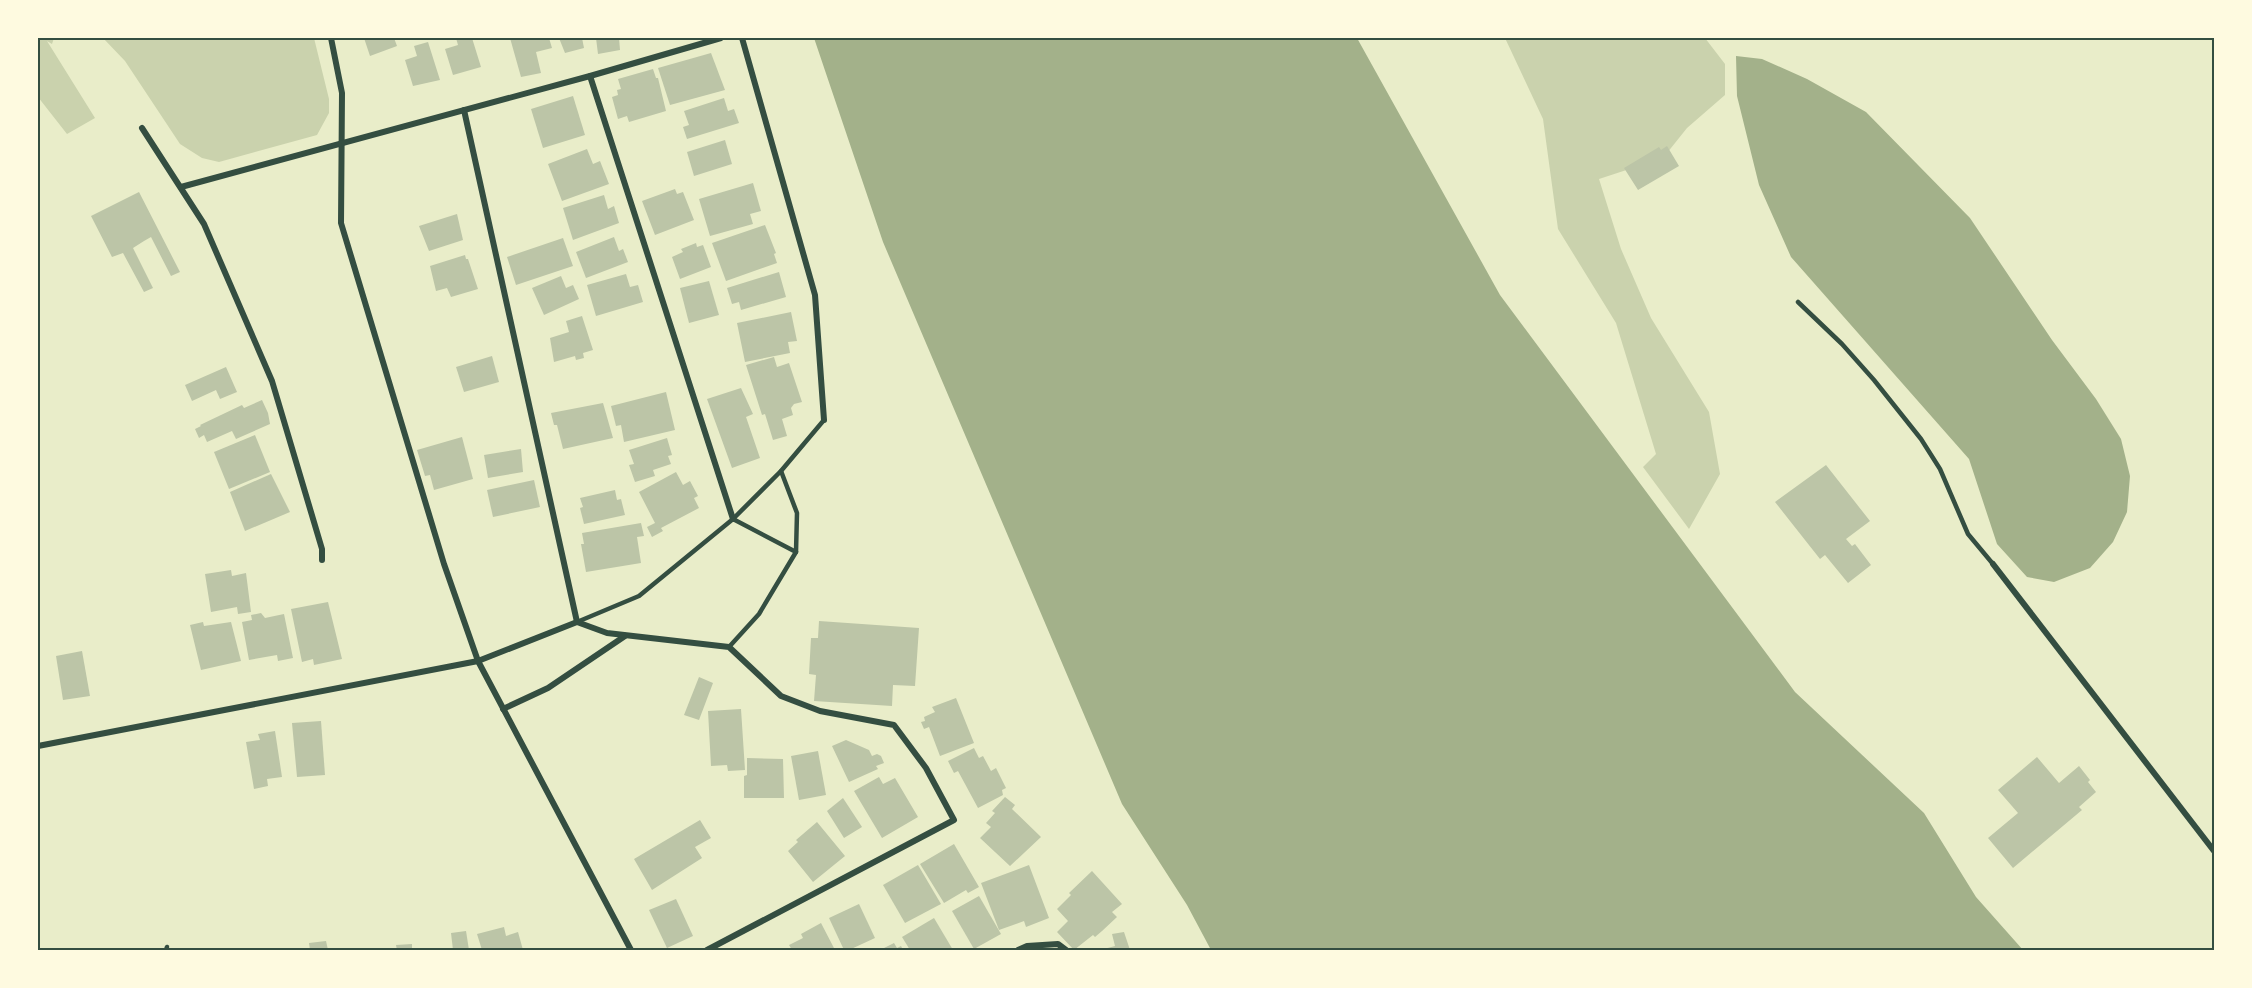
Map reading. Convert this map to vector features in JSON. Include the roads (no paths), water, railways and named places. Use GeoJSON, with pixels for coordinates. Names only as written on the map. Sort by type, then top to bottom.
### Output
{"type":"FeatureCollection","features":[{"type":"Feature","properties":{"kind":"street"},"geometry":{"type":"LineString","coordinates":[[331,38],[342,93],[341,223],[427,508],[478,662],[631,951]]}},
{"type":"Feature","properties":{"kind":"street"},"geometry":{"type":"LineString","coordinates":[[181,187],[721,38]]}},
{"type":"Feature","properties":{"kind":"street"},"geometry":{"type":"LineString","coordinates":[[742,38],[815,295],[824,420]]}},
{"type":"Feature","properties":{"kind":"street"},"geometry":{"type":"LineString","coordinates":[[590,76],[733,519]]}},
{"type":"Feature","properties":{"kind":"street"},"geometry":{"type":"LineString","coordinates":[[464,110],[577,622]]}},
{"type":"Feature","properties":{"kind":"street"},"geometry":{"type":"LineString","coordinates":[[142,128],[204,224],[273,381],[322,549],[322,560]]}},
{"type":"Feature","properties":{"kind":"street"},"geometry":{"type":"LineString","coordinates":[[1993,564],[2214,851]]}},
{"type":"Feature","properties":{"kind":"street"},"geometry":{"type":"LineString","coordinates":[[38,746],[478,662],[577,622],[607,633],[625,636],[729,647],[781,696],[820,711],[894,725],[926,768],[954,820],[707,951]]}},
{"type":"Feature","properties":{"kind":"street"},"geometry":{"type":"LineString","coordinates":[[503,709],[548,688],[625,636]]}},
{"type":"Feature","properties":{"kind":"street"},"geometry":{"type":"LineString","coordinates":[[1018,951],[1027,946],[1058,944],[1066,951]]}},
{"type":"Feature","properties":{"kind":"lane"},"geometry":{"type":"LineString","coordinates":[[1798,302],[1842,344],[1868,373],[1921,440],[1940,469],[1968,534],[1993,564]]}},
{"type":"Feature","properties":{"kind":"lane"},"geometry":{"type":"LineString","coordinates":[[577,622],[639,596],[733,519],[781,471],[824,420]]}},
{"type":"Feature","properties":{"kind":"lane"},"geometry":{"type":"LineString","coordinates":[[729,647],[759,614],[796,552],[797,513],[781,471]]}},
{"type":"Feature","properties":{"kind":"lane"},"geometry":{"type":"LineString","coordinates":[[733,519],[796,552]]}}]}
